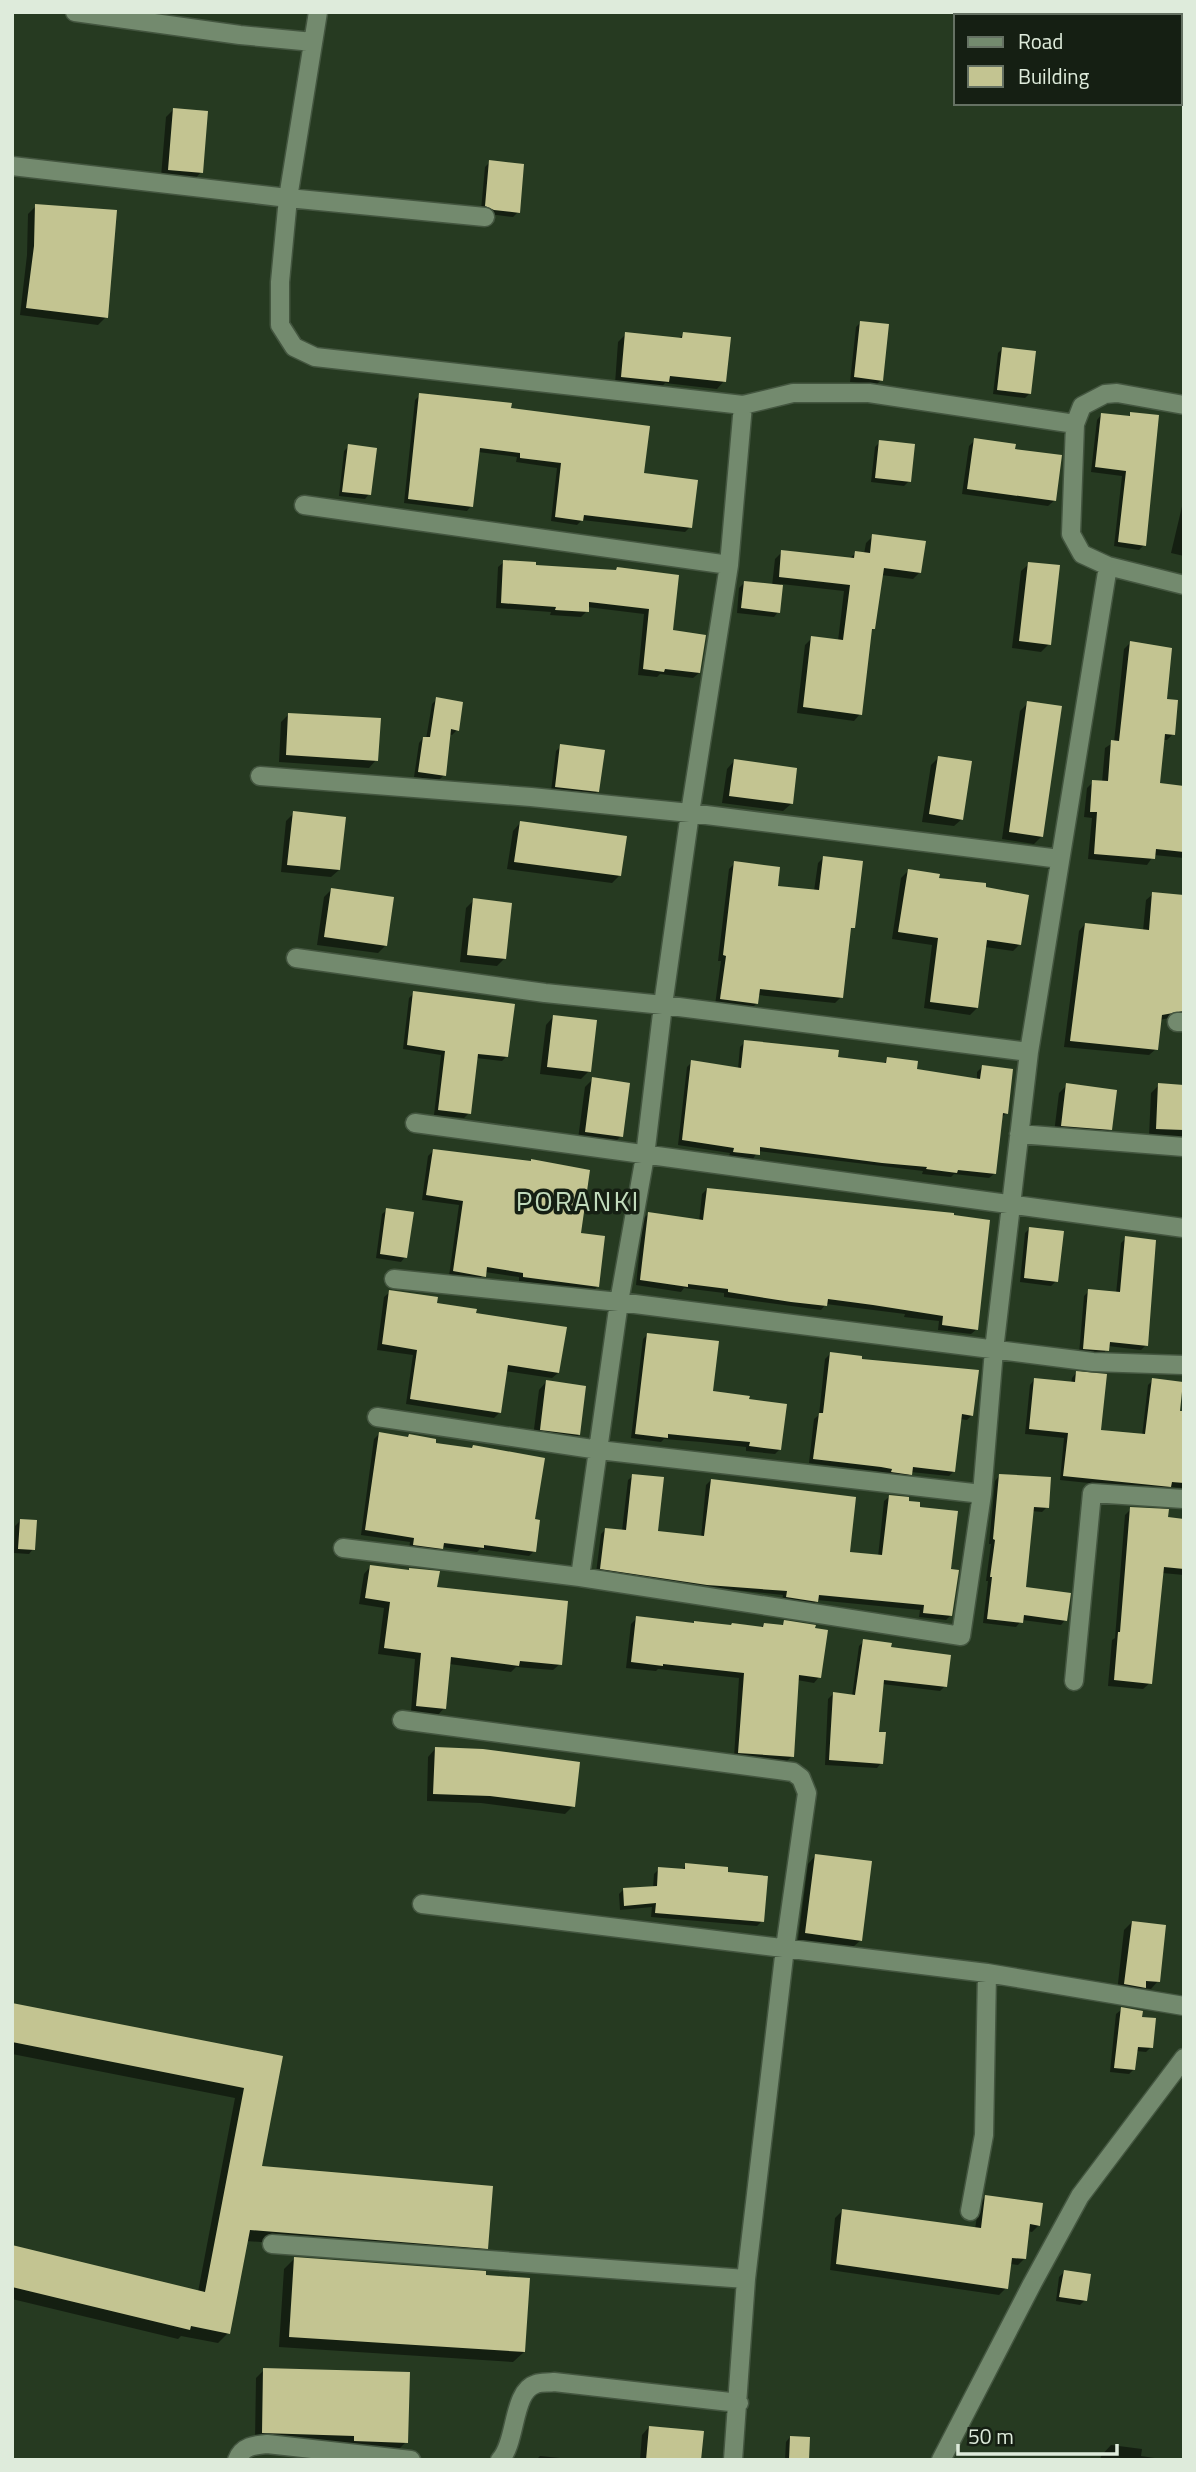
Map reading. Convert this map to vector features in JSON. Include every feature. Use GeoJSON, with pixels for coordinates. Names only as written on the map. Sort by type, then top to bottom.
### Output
{"type":"FeatureCollection","features":[{"type":"Feature","properties":{"kind":"street"},"geometry":{"type":"LineString","coordinates":[[75,12],[240,35],[313,42]]}},
{"type":"Feature","properties":{"kind":"street"},"geometry":{"type":"LineString","coordinates":[[318,12],[288,198],[280,282],[279,326],[294,347],[315,357],[743,405],[793,393],[869,393],[1075,424]]}},
{"type":"Feature","properties":{"kind":"street"},"geometry":{"type":"LineString","coordinates":[[12,166],[288,198],[485,217]]}},
{"type":"Feature","properties":{"kind":"street"},"geometry":{"type":"LineString","coordinates":[[1184,405],[1116,393],[1105,394],[1082,406],[1075,424],[1071,534],[1082,554],[1108,566],[1184,585]]}},
{"type":"Feature","properties":{"kind":"street"},"geometry":{"type":"LineString","coordinates":[[580,1577],[620,1302],[645,1156],[690,813],[729,565],[743,405]]}},
{"type":"Feature","properties":{"kind":"street"},"geometry":{"type":"LineString","coordinates":[[304,505],[729,565]]}},
{"type":"Feature","properties":{"kind":"street"},"geometry":{"type":"LineString","coordinates":[[343,1548],[580,1577],[961,1636],[982,1494],[994,1350],[1029,1052],[1108,566]]}},
{"type":"Feature","properties":{"kind":"street"},"geometry":{"type":"LineString","coordinates":[[260,776],[531,797],[690,813],[1060,859]]}},
{"type":"Feature","properties":{"kind":"street"},"geometry":{"type":"LineString","coordinates":[[296,958],[545,993],[663,1005],[1029,1052]]}},
{"type":"Feature","properties":{"kind":"street"},"geometry":{"type":"LineString","coordinates":[[415,1123],[1184,1228]]}},
{"type":"Feature","properties":{"kind":"street"},"geometry":{"type":"LineString","coordinates":[[1019,1134],[1184,1147]]}},
{"type":"Feature","properties":{"kind":"street"},"geometry":{"type":"LineString","coordinates":[[394,1279],[620,1302],[1093,1362],[1184,1365]]}},
{"type":"Feature","properties":{"kind":"street"},"geometry":{"type":"LineString","coordinates":[[377,1417],[599,1450],[982,1494]]}},
{"type":"Feature","properties":{"kind":"street"},"geometry":{"type":"LineString","coordinates":[[1074,1681],[1092,1493],[1184,1499]]}},
{"type":"Feature","properties":{"kind":"street"},"geometry":{"type":"LineString","coordinates":[[402,1720],[793,1772],[802,1778],[807,1793],[785,1948],[746,2280],[733,2460]]}},
{"type":"Feature","properties":{"kind":"street"},"geometry":{"type":"LineString","coordinates":[[422,1904],[986,1973],[1184,2006]]}},
{"type":"Feature","properties":{"kind":"street"},"geometry":{"type":"LineString","coordinates":[[970,2211],[984,2135],[986,1973]]}},
{"type":"Feature","properties":{"kind":"street"},"geometry":{"type":"LineString","coordinates":[[942,2460],[1080,2196],[1184,2058]]}},
{"type":"Feature","properties":{"kind":"street"},"geometry":{"type":"LineString","coordinates":[[272,2244],[746,2280]]}},
{"type":"Feature","properties":{"kind":"street"},"geometry":{"type":"LineString","coordinates":[[500,2460],[507,2453],[519,2405],[525,2392],[534,2384],[554,2382],[739,2403]]}},
{"type":"Feature","properties":{"kind":"street"},"geometry":{"type":"LineString","coordinates":[[237,2460],[239,2454],[251,2445],[267,2444],[411,2460]]}},
{"type":"Feature","properties":{"kind":"building"},"geometry":{"type":"Polygon","coordinates":[[[173,108],[208,111],[203,173],[168,170],[173,108]]]}},
{"type":"Feature","properties":{"kind":"building"},"geometry":{"type":"Polygon","coordinates":[[[489,160],[524,164],[520,213],[494,210],[485,206],[489,160]]]}},
{"type":"Feature","properties":{"kind":"building"},"geometry":{"type":"Polygon","coordinates":[[[35,204],[117,210],[108,318],[26,308],[34,246],[35,204]]]}},
{"type":"Feature","properties":{"kind":"building"},"geometry":{"type":"Polygon","coordinates":[[[860,321],[889,324],[883,381],[854,377],[860,321]]]}},
{"type":"Feature","properties":{"kind":"building"},"geometry":{"type":"Polygon","coordinates":[[[625,332],[682,338],[683,332],[731,337],[726,382],[670,376],[669,382],[621,377],[625,332]]]}},
{"type":"Feature","properties":{"kind":"building"},"geometry":{"type":"Polygon","coordinates":[[[1002,347],[1036,351],[1031,394],[997,390],[1002,347]]]}},
{"type":"Feature","properties":{"kind":"building"},"geometry":{"type":"Polygon","coordinates":[[[419,393],[512,403],[511,408],[650,426],[644,473],[698,480],[692,528],[584,515],[583,521],[555,517],[561,463],[520,458],[520,453],[480,448],[473,507],[408,499],[419,393]]]}},
{"type":"Feature","properties":{"kind":"building"},"geometry":{"type":"Polygon","coordinates":[[[1130,412],[1159,415],[1146,546],[1118,542],[1126,471],[1095,467],[1101,413],[1130,416],[1130,412]]]}},
{"type":"Feature","properties":{"kind":"building"},"geometry":{"type":"Polygon","coordinates":[[[974,438],[1016,444],[1015,449],[1062,455],[1056,501],[967,489],[974,438]]]}},
{"type":"Feature","properties":{"kind":"building"},"geometry":{"type":"Polygon","coordinates":[[[879,440],[915,444],[911,482],[875,478],[879,440]]]}},
{"type":"Feature","properties":{"kind":"building"},"geometry":{"type":"Polygon","coordinates":[[[348,444],[377,448],[371,495],[342,492],[348,444]]]}},
{"type":"Feature","properties":{"kind":"building"},"geometry":{"type":"Polygon","coordinates":[[[872,534],[926,541],[921,573],[884,568],[875,629],[872,629],[862,715],[803,707],[811,636],[843,640],[850,585],[779,577],[781,550],[854,558],[855,551],[870,553],[872,534]]]}},
{"type":"Feature","properties":{"kind":"building"},"geometry":{"type":"Polygon","coordinates":[[[503,560],[616,570],[617,567],[679,575],[673,630],[706,635],[700,673],[643,669],[649,609],[589,602],[589,612],[501,603],[503,560]]]}},
{"type":"Feature","properties":{"kind":"building"},"geometry":{"type":"Polygon","coordinates":[[[1028,562],[1060,565],[1051,645],[1019,641],[1028,562]]]}},
{"type":"Feature","properties":{"kind":"building"},"geometry":{"type":"Polygon","coordinates":[[[744,581],[783,585],[780,613],[741,608],[744,581]]]}},
{"type":"Feature","properties":{"kind":"building"},"geometry":{"type":"Polygon","coordinates":[[[1130,641],[1172,648],[1167,699],[1178,700],[1175,735],[1165,734],[1160,783],[1184,786],[1184,852],[1156,849],[1155,859],[1094,854],[1097,812],[1090,812],[1092,780],[1108,781],[1111,740],[1119,741],[1130,641]]]}},
{"type":"Feature","properties":{"kind":"building"},"geometry":{"type":"Polygon","coordinates":[[[436,697],[463,702],[459,731],[451,729],[446,776],[418,772],[423,737],[430,737],[436,697]]]}},
{"type":"Feature","properties":{"kind":"building"},"geometry":{"type":"Polygon","coordinates":[[[1027,701],[1062,706],[1043,837],[1009,832],[1027,701]]]}},
{"type":"Feature","properties":{"kind":"building"},"geometry":{"type":"Polygon","coordinates":[[[288,713],[381,718],[378,761],[286,755],[288,713]]]}},
{"type":"Feature","properties":{"kind":"building"},"geometry":{"type":"Polygon","coordinates":[[[560,744],[605,750],[599,792],[555,787],[560,744]]]}},
{"type":"Feature","properties":{"kind":"building"},"geometry":{"type":"Polygon","coordinates":[[[938,756],[972,761],[963,820],[929,814],[938,756]]]}},
{"type":"Feature","properties":{"kind":"building"},"geometry":{"type":"Polygon","coordinates":[[[734,759],[797,768],[793,804],[729,796],[734,759]]]}},
{"type":"Feature","properties":{"kind":"building"},"geometry":{"type":"Polygon","coordinates":[[[293,811],[346,817],[340,870],[287,865],[293,811]]]}},
{"type":"Feature","properties":{"kind":"building"},"geometry":{"type":"Polygon","coordinates":[[[520,821],[627,836],[621,876],[514,862],[520,821]]]}},
{"type":"Feature","properties":{"kind":"building"},"geometry":{"type":"Polygon","coordinates":[[[823,856],[863,861],[855,928],[851,928],[843,998],[760,989],[758,1004],[720,999],[734,861],[780,867],[778,886],[819,890],[823,856]]]}},
{"type":"Feature","properties":{"kind":"building"},"geometry":{"type":"Polygon","coordinates":[[[908,869],[940,874],[939,878],[986,883],[986,887],[1029,895],[1021,945],[987,940],[978,1008],[930,1002],[938,938],[898,932],[908,869]]]}},
{"type":"Feature","properties":{"kind":"building"},"geometry":{"type":"Polygon","coordinates":[[[331,888],[394,897],[387,946],[324,937],[331,888]]]}},
{"type":"Feature","properties":{"kind":"building"},"geometry":{"type":"Polygon","coordinates":[[[1152,892],[1184,895],[1184,1011],[1162,1015],[1158,1050],[1070,1041],[1085,923],[1149,930],[1152,892]]]}},
{"type":"Feature","properties":{"kind":"building"},"geometry":{"type":"Polygon","coordinates":[[[473,898],[512,903],[506,959],[467,955],[473,898]]]}},
{"type":"Feature","properties":{"kind":"building"},"geometry":{"type":"Polygon","coordinates":[[[413,991],[515,1004],[508,1057],[478,1054],[471,1114],[438,1110],[445,1051],[407,1045],[413,991]]]}},
{"type":"Feature","properties":{"kind":"building"},"geometry":{"type":"Polygon","coordinates":[[[553,1015],[597,1020],[591,1072],[547,1067],[553,1015]]]}},
{"type":"Feature","properties":{"kind":"building"},"geometry":{"type":"Polygon","coordinates":[[[744,1040],[839,1050],[838,1057],[886,1063],[887,1057],[918,1061],[917,1069],[980,1079],[982,1065],[1013,1069],[1008,1114],[1003,1113],[996,1174],[958,1170],[957,1173],[760,1147],[760,1155],[733,1152],[734,1148],[682,1140],[691,1060],[741,1068],[744,1040]]]}},
{"type":"Feature","properties":{"kind":"building"},"geometry":{"type":"Polygon","coordinates":[[[592,1077],[630,1083],[623,1137],[585,1132],[592,1077]]]}},
{"type":"Feature","properties":{"kind":"building"},"geometry":{"type":"Polygon","coordinates":[[[1066,1083],[1117,1090],[1112,1130],[1061,1126],[1066,1083]]]}},
{"type":"Feature","properties":{"kind":"building"},"geometry":{"type":"Polygon","coordinates":[[[1158,1083],[1184,1085],[1184,1130],[1156,1129],[1158,1083]]]}},
{"type":"Feature","properties":{"kind":"building"},"geometry":{"type":"Polygon","coordinates":[[[433,1149],[531,1159],[590,1170],[581,1233],[605,1236],[599,1287],[523,1277],[523,1273],[487,1267],[486,1277],[453,1271],[463,1201],[426,1195],[433,1149]]]}},
{"type":"Feature","properties":{"kind":"building"},"geometry":{"type":"Polygon","coordinates":[[[707,1188],[954,1213],[990,1220],[978,1330],[942,1325],[943,1316],[873,1305],[828,1299],[827,1306],[728,1292],[728,1289],[640,1280],[648,1212],[703,1220],[707,1188]]]}},
{"type":"Feature","properties":{"kind":"building"},"geometry":{"type":"Polygon","coordinates":[[[386,1208],[414,1212],[407,1258],[380,1254],[386,1208]]]}},
{"type":"Feature","properties":{"kind":"building"},"geometry":{"type":"Polygon","coordinates":[[[1029,1227],[1064,1231],[1058,1282],[1024,1278],[1029,1227]]]}},
{"type":"Feature","properties":{"kind":"building"},"geometry":{"type":"Polygon","coordinates":[[[1125,1236],[1156,1240],[1148,1346],[1110,1342],[1109,1351],[1083,1349],[1088,1289],[1120,1292],[1125,1236]]]}},
{"type":"Feature","properties":{"kind":"building"},"geometry":{"type":"Polygon","coordinates":[[[389,1290],[438,1297],[437,1303],[477,1309],[476,1313],[567,1327],[559,1373],[508,1365],[501,1413],[410,1399],[417,1350],[382,1344],[389,1290]]]}},
{"type":"Feature","properties":{"kind":"building"},"geometry":{"type":"Polygon","coordinates":[[[647,1333],[719,1341],[713,1391],[787,1404],[781,1450],[749,1446],[750,1442],[668,1434],[668,1438],[635,1434],[647,1333]]]}},
{"type":"Feature","properties":{"kind":"building"},"geometry":{"type":"Polygon","coordinates":[[[830,1352],[862,1356],[862,1359],[979,1370],[973,1416],[962,1414],[955,1472],[913,1467],[912,1475],[891,1472],[892,1469],[881,1467],[813,1459],[819,1413],[823,1413],[830,1352]]]}},
{"type":"Feature","properties":{"kind":"building"},"geometry":{"type":"Polygon","coordinates":[[[1076,1371],[1107,1374],[1101,1430],[1145,1434],[1152,1378],[1183,1382],[1180,1411],[1184,1411],[1184,1483],[1172,1482],[1171,1487],[1063,1476],[1068,1433],[1029,1429],[1034,1378],[1075,1382],[1076,1371]]]}},
{"type":"Feature","properties":{"kind":"building"},"geometry":{"type":"Polygon","coordinates":[[[546,1380],[586,1386],[580,1435],[540,1430],[546,1380]]]}},
{"type":"Feature","properties":{"kind":"building"},"geometry":{"type":"Polygon","coordinates":[[[379,1432],[408,1437],[409,1434],[436,1439],[436,1443],[472,1448],[473,1445],[545,1458],[535,1519],[540,1520],[536,1552],[444,1543],[443,1549],[413,1545],[414,1538],[365,1530],[379,1432]]]}},
{"type":"Feature","properties":{"kind":"building"},"geometry":{"type":"Polygon","coordinates":[[[632,1474],[664,1477],[658,1531],[704,1536],[711,1479],[856,1497],[850,1552],[882,1555],[889,1495],[909,1497],[909,1501],[920,1502],[920,1507],[958,1511],[951,1569],[959,1570],[952,1616],[923,1613],[924,1605],[819,1595],[818,1602],[786,1597],[787,1591],[707,1585],[600,1569],[605,1528],[626,1530],[632,1474]]]}},
{"type":"Feature","properties":{"kind":"building"},"geometry":{"type":"Polygon","coordinates":[[[999,1474],[1051,1477],[1049,1508],[1034,1507],[1026,1587],[1071,1593],[1067,1621],[1024,1615],[1023,1623],[987,1619],[999,1474]]]}},
{"type":"Feature","properties":{"kind":"building"},"geometry":{"type":"Polygon","coordinates":[[[1130,1507],[1169,1509],[1168,1517],[1184,1519],[1184,1569],[1164,1567],[1152,1684],[1114,1680],[1130,1507]]]}},
{"type":"Feature","properties":{"kind":"building"},"geometry":{"type":"Polygon","coordinates":[[[20,1519],[37,1520],[35,1550],[18,1549],[20,1519]]]}},
{"type":"Feature","properties":{"kind":"building"},"geometry":{"type":"Polygon","coordinates":[[[370,1565],[440,1571],[437,1587],[568,1601],[562,1665],[520,1661],[519,1666],[451,1657],[446,1709],[416,1706],[421,1653],[384,1648],[390,1602],[365,1598],[370,1565]]]}},
{"type":"Feature","properties":{"kind":"building"},"geometry":{"type":"Polygon","coordinates":[[[636,1616],[763,1627],[764,1623],[783,1625],[784,1620],[816,1625],[815,1628],[828,1630],[821,1678],[799,1675],[794,1757],[738,1753],[744,1673],[631,1662],[636,1616]]]}},
{"type":"Feature","properties":{"kind":"building"},"geometry":{"type":"Polygon","coordinates":[[[863,1639],[892,1643],[891,1647],[951,1655],[947,1687],[884,1680],[879,1732],[886,1732],[883,1764],[829,1760],[833,1692],[855,1695],[863,1639]]]}},
{"type":"Feature","properties":{"kind":"building"},"geometry":{"type":"Polygon","coordinates":[[[435,1747],[483,1749],[580,1762],[575,1807],[490,1796],[433,1794],[435,1747]]]}},
{"type":"Feature","properties":{"kind":"building"},"geometry":{"type":"Polygon","coordinates":[[[815,1854],[872,1861],[862,1941],[805,1933],[815,1854]]]}},
{"type":"Feature","properties":{"kind":"building"},"geometry":{"type":"Polygon","coordinates":[[[685,1863],[728,1867],[728,1872],[768,1876],[764,1922],[655,1913],[656,1903],[624,1906],[623,1888],[657,1886],[658,1867],[685,1869],[685,1863]]]}},
{"type":"Feature","properties":{"kind":"building"},"geometry":{"type":"Polygon","coordinates":[[[1132,1921],[1166,1925],[1160,1982],[1146,1981],[1146,1988],[1124,1984],[1132,1921]]]}},
{"type":"Feature","properties":{"kind":"building"},"geometry":{"type":"Polygon","coordinates":[[[12,2003],[283,2056],[262,2166],[493,2186],[488,2249],[250,2230],[230,2334],[191,2326],[190,2330],[12,2287],[12,2245],[205,2292],[244,2088],[12,2042],[12,2003]]]}},
{"type":"Feature","properties":{"kind":"building"},"geometry":{"type":"Polygon","coordinates":[[[1121,2007],[1143,2011],[1142,2017],[1156,2018],[1153,2048],[1138,2047],[1135,2070],[1114,2068],[1121,2007]]]}},
{"type":"Feature","properties":{"kind":"building"},"geometry":{"type":"Polygon","coordinates":[[[985,2195],[1043,2203],[1040,2226],[1030,2224],[1026,2259],[1012,2258],[1008,2289],[836,2264],[842,2209],[981,2228],[985,2195]]]}},
{"type":"Feature","properties":{"kind":"building"},"geometry":{"type":"Polygon","coordinates":[[[294,2257],[486,2271],[486,2275],[530,2278],[525,2352],[289,2337],[294,2257]]]}},
{"type":"Feature","properties":{"kind":"building"},"geometry":{"type":"Polygon","coordinates":[[[1064,2270],[1091,2274],[1087,2301],[1059,2297],[1064,2270]]]}},
{"type":"Feature","properties":{"kind":"building"},"geometry":{"type":"Polygon","coordinates":[[[263,2368],[410,2372],[408,2443],[354,2441],[354,2436],[262,2433],[263,2368]]]}},
{"type":"Feature","properties":{"kind":"building"},"geometry":{"type":"Polygon","coordinates":[[[649,2426],[704,2431],[701,2460],[646,2460],[649,2426]]]}},
{"type":"Feature","properties":{"kind":"building"},"geometry":{"type":"Polygon","coordinates":[[[790,2436],[810,2437],[809,2460],[789,2460],[790,2436]]]}},
{"type":"Feature","properties":{"kind":"district","name":"PORANKI"},"geometry":{"type":"Point","coordinates":[578,1200]}}]}
